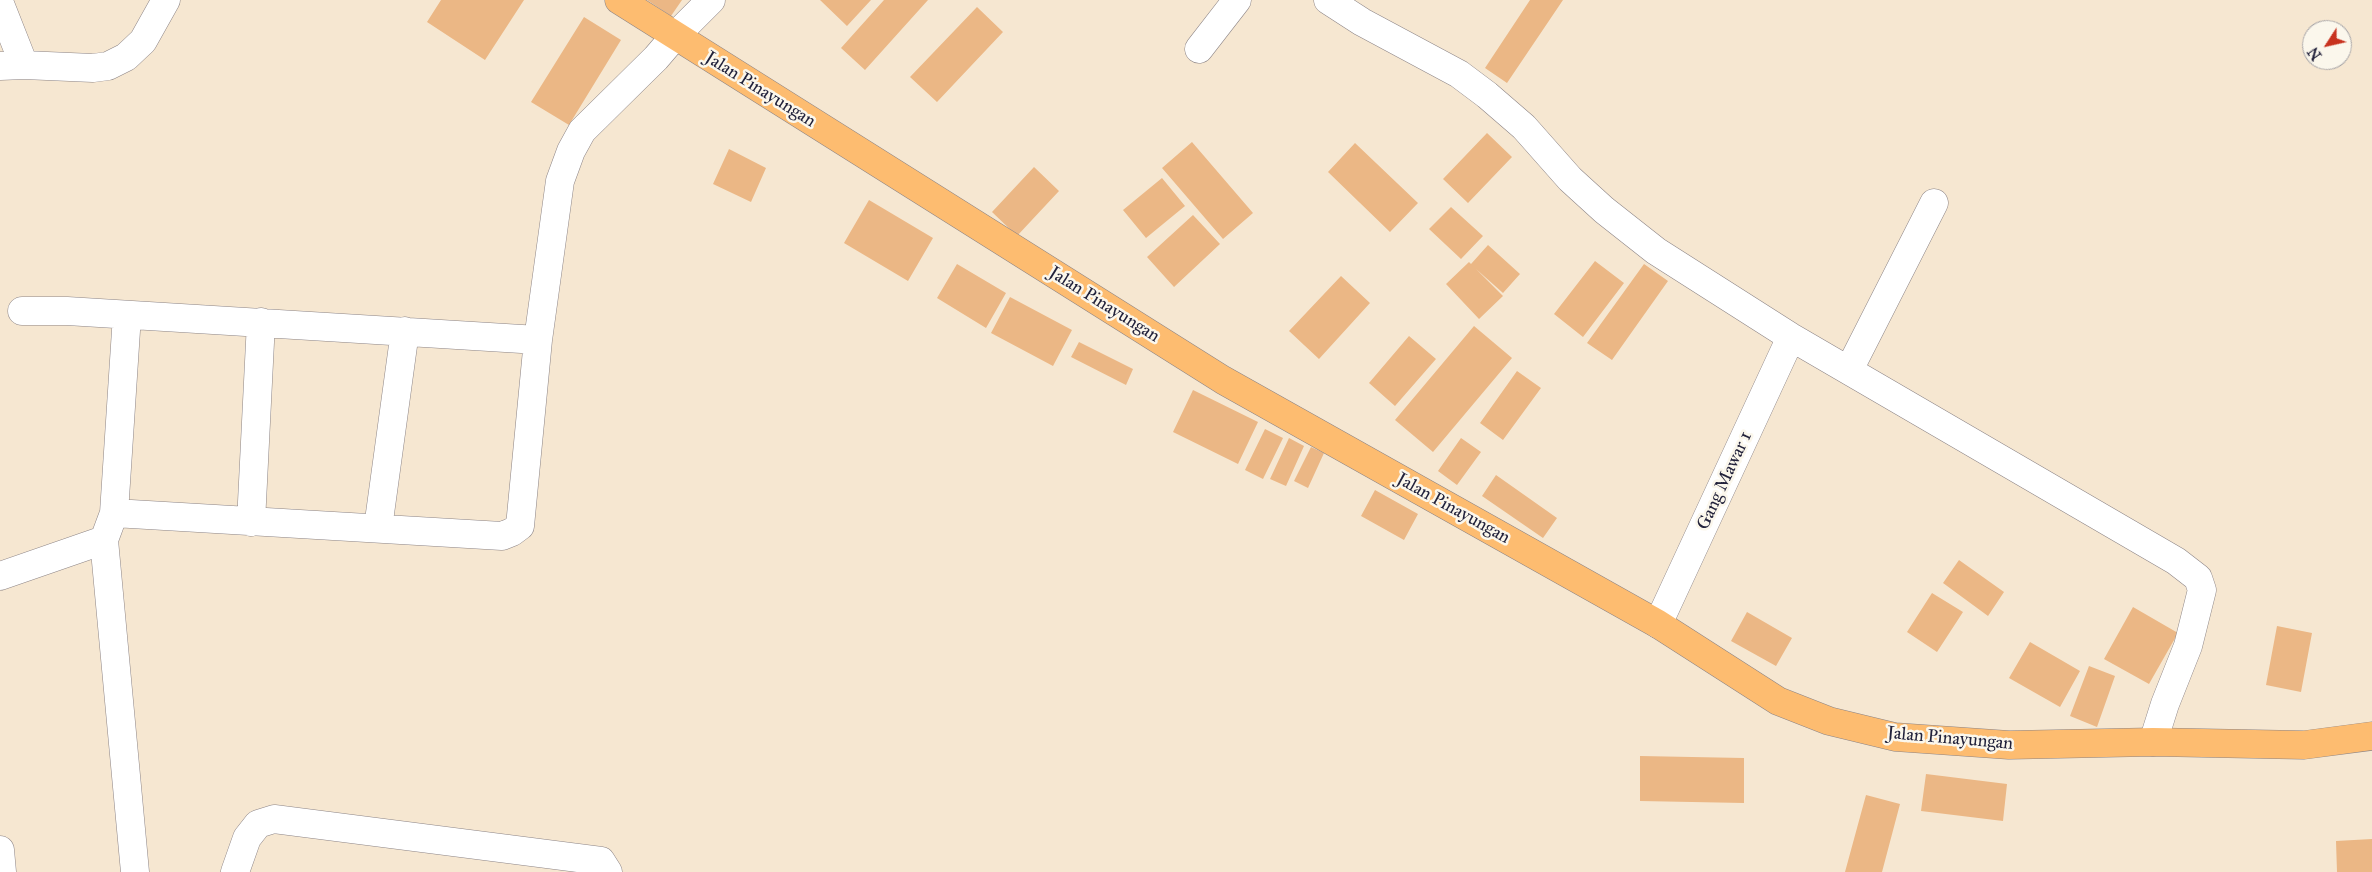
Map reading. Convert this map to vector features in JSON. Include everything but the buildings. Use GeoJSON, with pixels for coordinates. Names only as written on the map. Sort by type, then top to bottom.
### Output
{"type":"FeatureCollection","features":[{"type":"Feature","properties":{"kind":"main road","name":"Jalan Pinayungan"},"geometry":{"type":"LineString","coordinates":[[619,0],[674,37],[1224,380],[1658,624],[1778,701],[1829,722],[1895,737],[2009,745],[2153,742],[2304,745],[2372,736]]}},
{"type":"Feature","properties":{"kind":"street"},"geometry":{"type":"LineString","coordinates":[[0,4],[12,66],[93,68],[108,66],[126,57],[143,42],[166,0]]}},
{"type":"Feature","properties":{"kind":"street"},"geometry":{"type":"LineString","coordinates":[[114,513],[502,536],[520,526],[538,340],[560,182],[571,152],[582,131],[656,58],[711,0]]}},
{"type":"Feature","properties":{"kind":"street"},"geometry":{"type":"LineString","coordinates":[[1199,49],[1237,0]]}},
{"type":"Feature","properties":{"kind":"street"},"geometry":{"type":"LineString","coordinates":[[1328,0],[1362,22],[1459,74],[1524,126],[1570,179],[1604,210],[1656,251],[1791,337],[2176,561],[2198,578],[2202,590],[2188,646],[2165,704],[2153,742]]}},
{"type":"Feature","properties":{"kind":"street"},"geometry":{"type":"LineString","coordinates":[[1850,370],[1934,203]]}},
{"type":"Feature","properties":{"kind":"street"},"geometry":{"type":"LineString","coordinates":[[22,311],[67,311],[538,340]]}},
{"type":"Feature","properties":{"kind":"street"},"geometry":{"type":"LineString","coordinates":[[127,315],[114,513],[104,540],[135,872]]}},
{"type":"Feature","properties":{"kind":"street"},"geometry":{"type":"LineString","coordinates":[[251,522],[261,322]]}},
{"type":"Feature","properties":{"kind":"street"},"geometry":{"type":"LineString","coordinates":[[378,528],[405,331]]}},
{"type":"Feature","properties":{"kind":"street","name":"Gang Mawar 1"},"geometry":{"type":"LineString","coordinates":[[1658,624],[1791,337]]}},
{"type":"Feature","properties":{"kind":"street"},"geometry":{"type":"LineString","coordinates":[[0,576],[104,540]]}},
{"type":"Feature","properties":{"kind":"street"},"geometry":{"type":"LineString","coordinates":[[235,872],[247,838],[258,824],[274,819],[601,862],[608,872]]}},
{"type":"Feature","properties":{"kind":"street"},"geometry":{"type":"LineString","coordinates":[[0,850],[2,872]]}}]}
